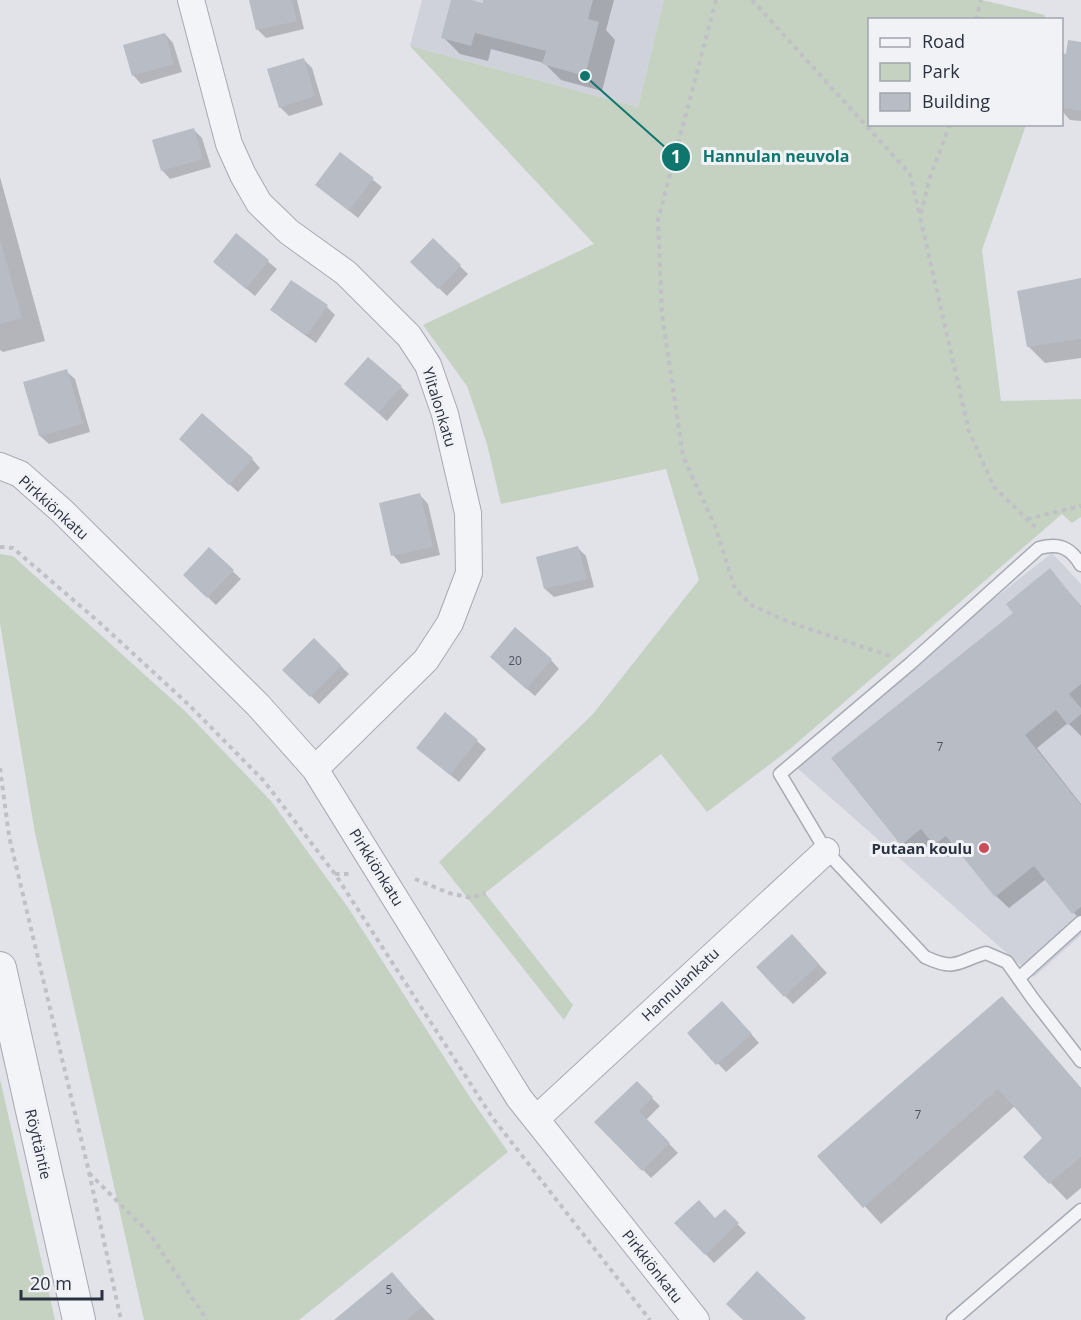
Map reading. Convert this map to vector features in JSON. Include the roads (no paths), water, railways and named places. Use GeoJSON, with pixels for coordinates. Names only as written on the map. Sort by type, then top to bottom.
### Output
{"type":"FeatureCollection","features":[{"type":"Feature","properties":{"kind":"street","name":"Ylitalonkatu"},"geometry":{"type":"LineString","coordinates":[[191,0],[229,144],[243,175],[259,203],[289,232],[346,273],[410,336],[428,365],[446,414],[468,513],[469,573],[450,623],[426,660],[315,769]]}},
{"type":"Feature","properties":{"kind":"street","name":"Pirkkiönkatu"},"geometry":{"type":"LineString","coordinates":[[0,466],[20,474],[62,511],[258,705],[315,769],[519,1098],[696,1320]]}},
{"type":"Feature","properties":{"kind":"street","name":"Hannulankatu"},"geometry":{"type":"LineString","coordinates":[[536,1119],[826,851]]}},
{"type":"Feature","properties":{"kind":"street","name":"Röyttäntie"},"geometry":{"type":"LineString","coordinates":[[0,968],[79,1320]]}},
{"type":"Feature","properties":{"kind":"lane"},"geometry":{"type":"LineString","coordinates":[[1081,565],[1074,553],[1053,544],[1039,548],[911,663],[780,774],[826,851],[925,957],[938,963],[955,966],[986,953],[1007,962],[1081,1061]]}},
{"type":"Feature","properties":{"kind":"lane"},"geometry":{"type":"LineString","coordinates":[[1020,977],[1081,922]]}},
{"type":"Feature","properties":{"kind":"lane"},"geometry":{"type":"LineString","coordinates":[[953,1320],[1081,1210]]}},
{"type":"Feature","properties":{"kind":"place","name":"Hannulan neuvola"},"geometry":{"type":"Point","coordinates":[585,76]}},
{"type":"Feature","properties":{"kind":"place","name":"Putaan koulu"},"geometry":{"type":"Point","coordinates":[984,848]}}]}
